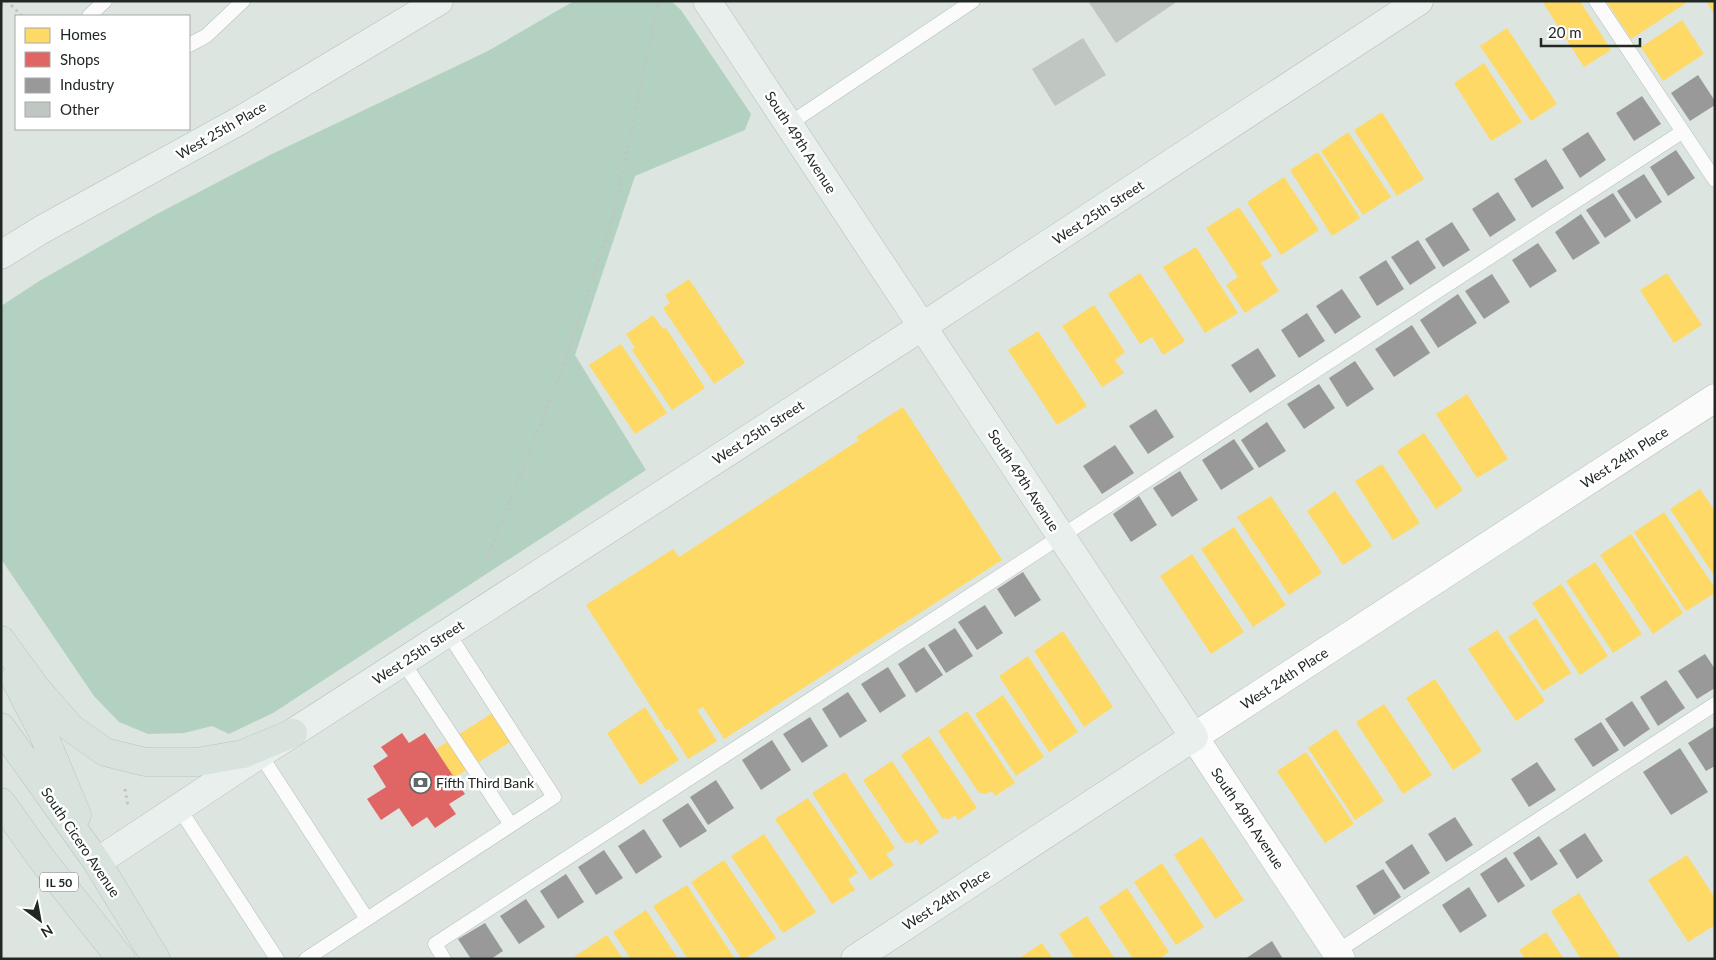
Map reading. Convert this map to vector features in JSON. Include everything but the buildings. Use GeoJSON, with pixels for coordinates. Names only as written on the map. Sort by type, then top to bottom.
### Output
{"type":"FeatureCollection","features":[{"type":"Feature","properties":{"kind":"main road"},"geometry":{"type":"LineString","coordinates":[[1,640],[36,688],[71,728],[105,752],[145,762],[197,762],[243,754],[293,733]]}},
{"type":"Feature","properties":{"kind":"main road"},"geometry":{"type":"LineString","coordinates":[[1,653],[42,731],[97,862]]}},
{"type":"Feature","properties":{"kind":"main road","name":"South Cicero Avenue"},"geometry":{"type":"LineString","coordinates":[[1,727],[97,862],[156,959]]}},
{"type":"Feature","properties":{"kind":"main road","name":"IL 50"},"geometry":{"type":"LineString","coordinates":[[1,802],[44,862],[121,959]]}},
{"type":"Feature","properties":{"kind":"street","name":"West 25th Place"},"geometry":{"type":"LineString","coordinates":[[1,255],[41,230],[239,120],[439,1]]}},
{"type":"Feature","properties":{"kind":"street","name":"South 49th Avenue"},"geometry":{"type":"LineString","coordinates":[[708,1],[1194,737],[1334,956]]}},
{"type":"Feature","properties":{"kind":"street","name":"West 25th Street"},"geometry":{"type":"LineString","coordinates":[[97,862],[260,754],[923,326],[1419,1]]}},
{"type":"Feature","properties":{"kind":"street","name":"West 24th Place"},"geometry":{"type":"LineString","coordinates":[[855,959],[1715,398]]}},
{"type":"Feature","properties":{"kind":"lane"},"geometry":{"type":"LineString","coordinates":[[90,15],[105,1]]}},
{"type":"Feature","properties":{"kind":"lane"},"geometry":{"type":"LineString","coordinates":[[190,44],[206,36],[243,1]]}},
{"type":"Feature","properties":{"kind":"lane"},"geometry":{"type":"LineString","coordinates":[[789,124],[972,1]]}},
{"type":"Feature","properties":{"kind":"lane"},"geometry":{"type":"LineString","coordinates":[[1596,1],[1715,180]]}},
{"type":"Feature","properties":{"kind":"lane"},"geometry":{"type":"LineString","coordinates":[[444,959],[435,944],[1682,132]]}},
{"type":"Feature","properties":{"kind":"lane"},"geometry":{"type":"LineString","coordinates":[[306,959],[554,796],[448,633]]}},
{"type":"Feature","properties":{"kind":"lane"},"geometry":{"type":"LineString","coordinates":[[403,662],[512,825]]}},
{"type":"Feature","properties":{"kind":"lane"},"geometry":{"type":"LineString","coordinates":[[1334,956],[1715,704]]}},
{"type":"Feature","properties":{"kind":"lane"},"geometry":{"type":"LineString","coordinates":[[260,754],[367,919]]}},
{"type":"Feature","properties":{"kind":"lane"},"geometry":{"type":"LineString","coordinates":[[179,808],[277,959]]}},
{"type":"Feature","properties":{"kind":"path"},"geometry":{"type":"LineString","coordinates":[[486,559],[559,377],[613,216],[659,1]]}},
{"type":"Feature","properties":{"kind":"path"},"geometry":{"type":"LineString","coordinates":[[1,5],[7,2],[21,15]]}},
{"type":"Feature","properties":{"kind":"green space"},"geometry":{"type":"Polygon","coordinates":[[[574,1],[671,1],[681,10],[751,114],[745,130],[635,176],[575,355],[646,470],[273,713],[229,734],[212,726],[184,733],[148,734],[119,722],[94,696],[1,559],[1,306],[41,280],[155,215],[272,154],[488,51],[574,1]]]}},
{"type":"Feature","properties":{"kind":"place","name":"Fifth Third Bank"},"geometry":{"type":"Point","coordinates":[420,782]}}]}
